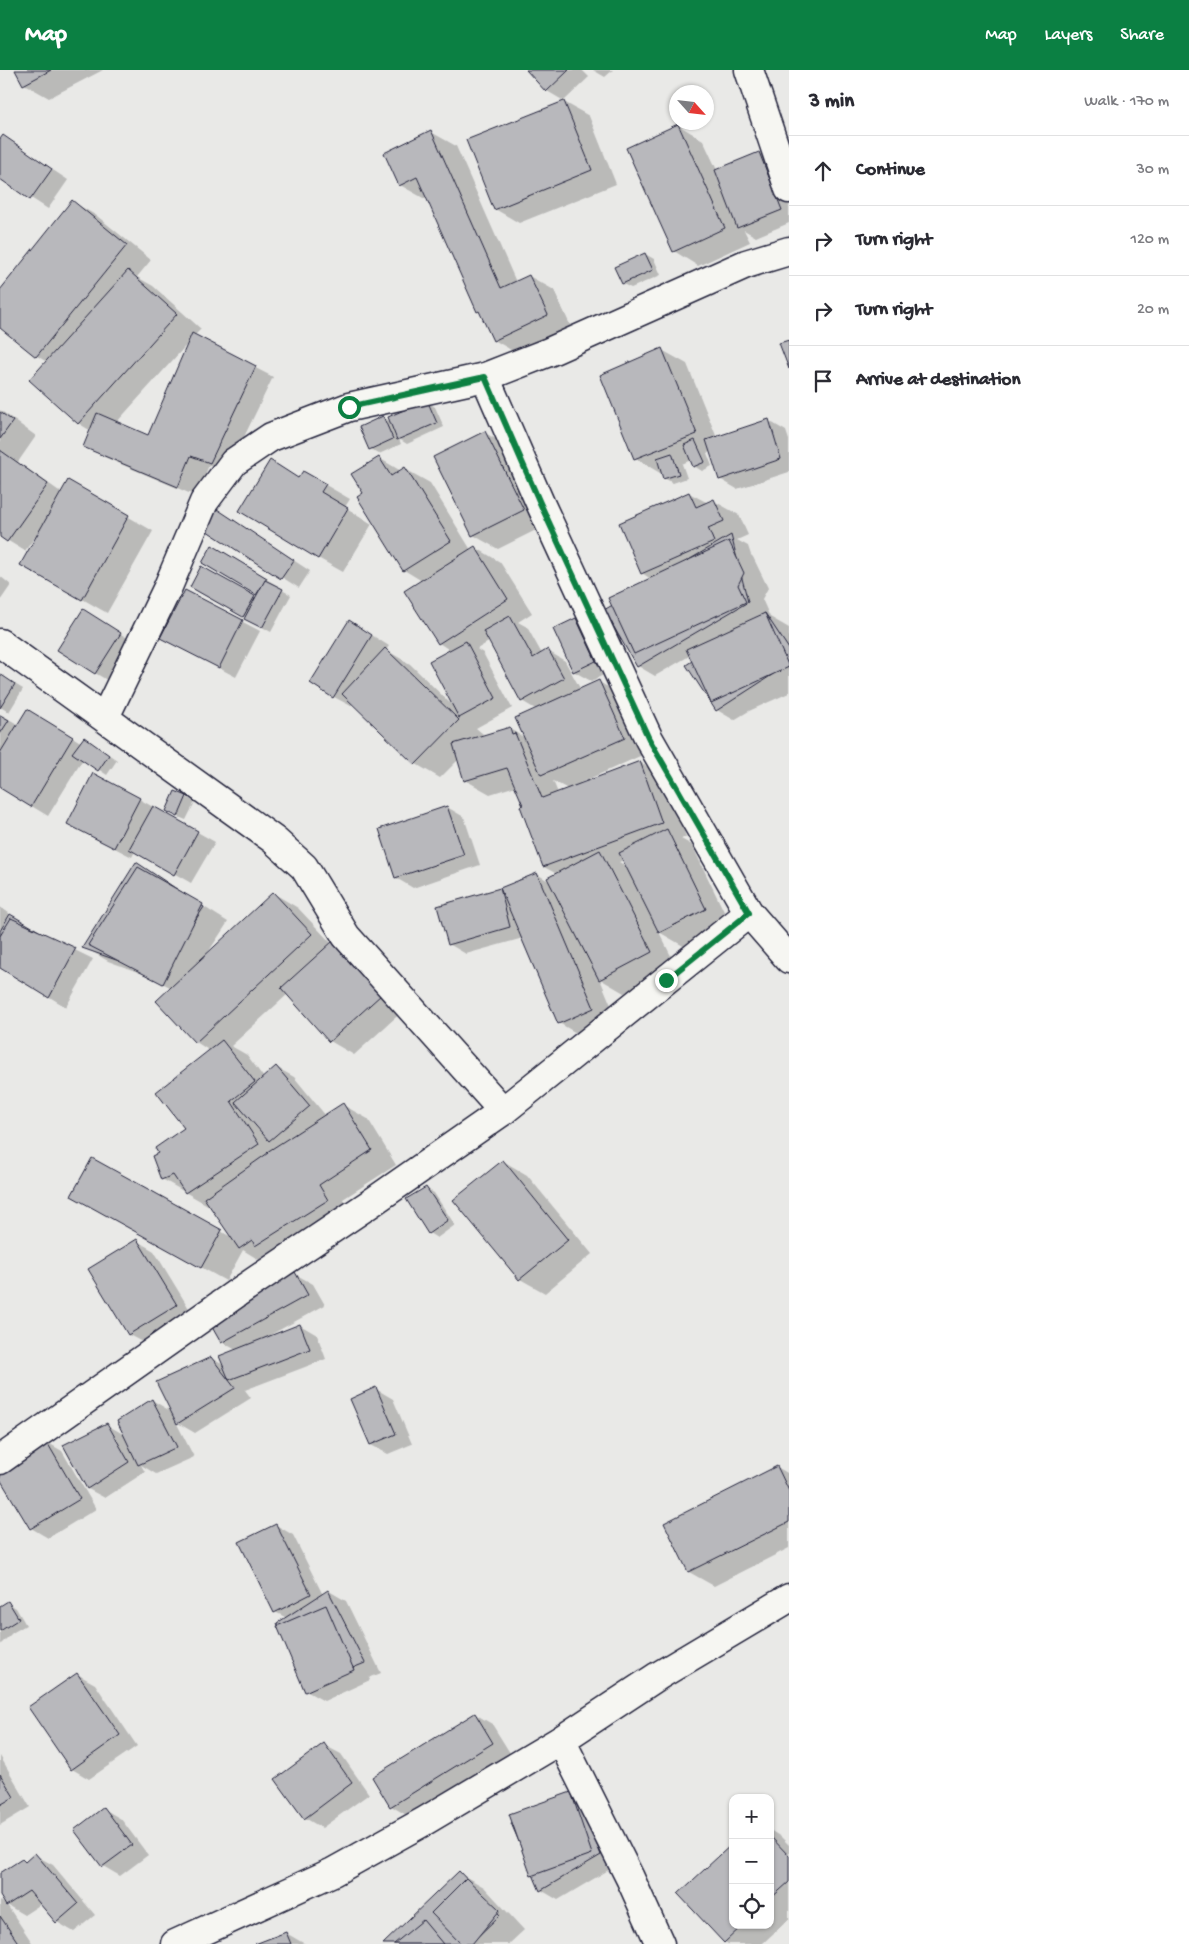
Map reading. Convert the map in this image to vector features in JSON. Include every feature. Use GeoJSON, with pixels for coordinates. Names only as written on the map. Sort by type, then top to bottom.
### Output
{"type":"FeatureCollection","features":[{"type":"Feature","properties":{"kind":"street"},"geometry":{"type":"LineString","coordinates":[[749,70],[789,189]]}},
{"type":"Feature","properties":{"kind":"street"},"geometry":{"type":"LineString","coordinates":[[105,718],[167,588],[204,502],[234,462],[271,436],[349,407],[485,377],[549,352],[746,264],[789,251]]}},
{"type":"Feature","properties":{"kind":"street"},"geometry":{"type":"LineString","coordinates":[[485,377],[540,503],[649,739],[749,913],[789,959]]}},
{"type":"Feature","properties":{"kind":"street"},"geometry":{"type":"LineString","coordinates":[[0,643],[274,840],[304,867],[346,936],[503,1111]]}},
{"type":"Feature","properties":{"kind":"street"},"geometry":{"type":"LineString","coordinates":[[0,1460],[237,1293],[371,1204],[503,1111],[749,913]]}},
{"type":"Feature","properties":{"kind":"street"},"geometry":{"type":"LineString","coordinates":[[175,1944],[333,1872],[423,1822],[561,1740],[658,1676],[789,1598]]}},
{"type":"Feature","properties":{"kind":"street"},"geometry":{"type":"LineString","coordinates":[[561,1740],[630,1878],[660,1944]]}},
{"type":"Feature","properties":{"kind":"building"},"geometry":{"type":"Polygon","coordinates":[[[15,70],[51,70],[23,85],[15,70]]]}},
{"type":"Feature","properties":{"kind":"building"},"geometry":{"type":"Polygon","coordinates":[[[526,70],[569,70],[546,92],[526,70]]]}},
{"type":"Feature","properties":{"kind":"building"},"geometry":{"type":"Polygon","coordinates":[[[564,101],[592,170],[494,210],[466,140],[564,101]]]}},
{"type":"Feature","properties":{"kind":"building"},"geometry":{"type":"Polygon","coordinates":[[[669,128],[669,130],[681,130],[725,228],[673,252],[626,148],[669,128]]]}},
{"type":"Feature","properties":{"kind":"building"},"geometry":{"type":"Polygon","coordinates":[[[431,130],[501,288],[529,275],[548,315],[493,341],[479,311],[477,312],[417,177],[399,186],[384,153],[431,130]]]}},
{"type":"Feature","properties":{"kind":"building"},"geometry":{"type":"Polygon","coordinates":[[[3,135],[52,169],[30,200],[0,179],[0,139],[3,135]]]}},
{"type":"Feature","properties":{"kind":"building"},"geometry":{"type":"Polygon","coordinates":[[[759,152],[782,210],[737,228],[715,170],[759,152]]]}},
{"type":"Feature","properties":{"kind":"building"},"geometry":{"type":"Polygon","coordinates":[[[72,200],[127,245],[36,357],[0,328],[0,290],[72,200]]]}},
{"type":"Feature","properties":{"kind":"building"},"geometry":{"type":"Polygon","coordinates":[[[645,253],[653,270],[622,284],[614,267],[645,253]]]}},
{"type":"Feature","properties":{"kind":"building"},"geometry":{"type":"Polygon","coordinates":[[[128,270],[177,314],[78,424],[29,380],[128,270]]]}},
{"type":"Feature","properties":{"kind":"building"},"geometry":{"type":"Polygon","coordinates":[[[192,333],[256,366],[210,463],[191,456],[178,487],[83,447],[97,413],[148,435],[192,333]]]}},
{"type":"Feature","properties":{"kind":"building"},"geometry":{"type":"Polygon","coordinates":[[[789,340],[789,369],[779,343],[789,340]]]}},
{"type":"Feature","properties":{"kind":"building"},"geometry":{"type":"Polygon","coordinates":[[[662,348],[697,434],[634,459],[600,375],[662,348]]]}},
{"type":"Feature","properties":{"kind":"building"},"geometry":{"type":"Polygon","coordinates":[[[427,400],[437,423],[397,440],[388,417],[427,400]]]}},
{"type":"Feature","properties":{"kind":"building"},"geometry":{"type":"Polygon","coordinates":[[[0,412],[13,421],[0,439],[0,412]]]}},
{"type":"Feature","properties":{"kind":"building"},"geometry":{"type":"Polygon","coordinates":[[[383,416],[393,439],[369,450],[359,427],[383,416]]]}},
{"type":"Feature","properties":{"kind":"building"},"geometry":{"type":"Polygon","coordinates":[[[769,419],[781,459],[719,480],[706,440],[769,419]]]}},
{"type":"Feature","properties":{"kind":"building"},"geometry":{"type":"Polygon","coordinates":[[[485,431],[524,510],[472,536],[433,457],[485,431]]]}},
{"type":"Feature","properties":{"kind":"building"},"geometry":{"type":"Polygon","coordinates":[[[695,440],[705,462],[693,467],[684,445],[695,440]]]}},
{"type":"Feature","properties":{"kind":"building"},"geometry":{"type":"Polygon","coordinates":[[[0,450],[48,484],[7,542],[0,537],[0,450]]]}},
{"type":"Feature","properties":{"kind":"building"},"geometry":{"type":"Polygon","coordinates":[[[672,453],[679,474],[663,479],[657,458],[672,453]]]}},
{"type":"Feature","properties":{"kind":"building"},"geometry":{"type":"Polygon","coordinates":[[[379,457],[391,476],[405,467],[451,541],[403,571],[357,497],[363,493],[351,474],[379,457]]]}},
{"type":"Feature","properties":{"kind":"building"},"geometry":{"type":"Polygon","coordinates":[[[270,460],[298,478],[303,471],[326,484],[321,492],[348,508],[318,559],[239,511],[270,460]]]}},
{"type":"Feature","properties":{"kind":"building"},"geometry":{"type":"Polygon","coordinates":[[[68,480],[129,515],[82,600],[20,565],[68,480]]]}},
{"type":"Feature","properties":{"kind":"building"},"geometry":{"type":"Polygon","coordinates":[[[689,492],[696,507],[714,499],[724,521],[708,528],[714,542],[641,574],[619,523],[689,492]]]}},
{"type":"Feature","properties":{"kind":"building"},"geometry":{"type":"Polygon","coordinates":[[[217,509],[294,560],[281,579],[204,529],[217,509]]]}},
{"type":"Feature","properties":{"kind":"building"},"geometry":{"type":"Polygon","coordinates":[[[731,535],[748,602],[637,667],[604,610],[731,535]]]}},
{"type":"Feature","properties":{"kind":"building"},"geometry":{"type":"Polygon","coordinates":[[[729,541],[744,573],[738,585],[746,602],[634,654],[608,598],[729,541]]]}},
{"type":"Feature","properties":{"kind":"building"},"geometry":{"type":"Polygon","coordinates":[[[212,545],[267,578],[256,595],[202,563],[212,545]]]}},
{"type":"Feature","properties":{"kind":"building"},"geometry":{"type":"Polygon","coordinates":[[[475,546],[508,599],[438,644],[404,591],[475,546]]]}},
{"type":"Feature","properties":{"kind":"building"},"geometry":{"type":"Polygon","coordinates":[[[201,566],[255,596],[243,617],[190,587],[201,566]]]}},
{"type":"Feature","properties":{"kind":"building"},"geometry":{"type":"Polygon","coordinates":[[[265,580],[283,589],[262,628],[244,619],[265,580]]]}},
{"type":"Feature","properties":{"kind":"building"},"geometry":{"type":"Polygon","coordinates":[[[185,590],[243,620],[219,668],[160,638],[185,590]]]}},
{"type":"Feature","properties":{"kind":"building"},"geometry":{"type":"Polygon","coordinates":[[[83,609],[121,633],[95,674],[57,650],[83,609]]]}},
{"type":"Feature","properties":{"kind":"building"},"geometry":{"type":"Polygon","coordinates":[[[765,613],[789,649],[789,664],[716,711],[686,665],[765,613]]]}},
{"type":"Feature","properties":{"kind":"building"},"geometry":{"type":"Polygon","coordinates":[[[765,613],[789,667],[711,703],[686,649],[765,613]]]}},
{"type":"Feature","properties":{"kind":"building"},"geometry":{"type":"Polygon","coordinates":[[[510,616],[533,658],[548,649],[564,678],[521,702],[483,631],[510,616]]]}},
{"type":"Feature","properties":{"kind":"building"},"geometry":{"type":"Polygon","coordinates":[[[576,618],[596,661],[573,672],[553,629],[576,618]]]}},
{"type":"Feature","properties":{"kind":"building"},"geometry":{"type":"Polygon","coordinates":[[[349,620],[372,635],[333,698],[310,683],[349,620]]]}},
{"type":"Feature","properties":{"kind":"building"},"geometry":{"type":"Polygon","coordinates":[[[466,641],[496,698],[459,718],[429,661],[466,641]]]}},
{"type":"Feature","properties":{"kind":"building"},"geometry":{"type":"Polygon","coordinates":[[[385,648],[459,720],[415,765],[342,694],[385,648]]]}},
{"type":"Feature","properties":{"kind":"building"},"geometry":{"type":"Polygon","coordinates":[[[0,674],[15,684],[0,708],[0,674]]]}},
{"type":"Feature","properties":{"kind":"building"},"geometry":{"type":"Polygon","coordinates":[[[599,680],[625,738],[541,775],[515,718],[599,680]]]}},
{"type":"Feature","properties":{"kind":"building"},"geometry":{"type":"Polygon","coordinates":[[[27,709],[73,737],[31,807],[0,788],[0,753],[27,709]]]}},
{"type":"Feature","properties":{"kind":"building"},"geometry":{"type":"Polygon","coordinates":[[[0,715],[9,720],[0,734],[0,715]]]}},
{"type":"Feature","properties":{"kind":"building"},"geometry":{"type":"Polygon","coordinates":[[[510,727],[512,734],[515,733],[542,798],[640,761],[662,823],[543,867],[520,806],[523,805],[507,768],[464,781],[453,744],[510,727]]]}},
{"type":"Feature","properties":{"kind":"building"},"geometry":{"type":"Polygon","coordinates":[[[84,737],[109,755],[98,771],[72,753],[84,737]]]}},
{"type":"Feature","properties":{"kind":"building"},"geometry":{"type":"Polygon","coordinates":[[[93,773],[140,798],[114,848],[67,824],[93,773]]]}},
{"type":"Feature","properties":{"kind":"building"},"geometry":{"type":"Polygon","coordinates":[[[175,791],[187,796],[178,817],[166,811],[175,791]]]}},
{"type":"Feature","properties":{"kind":"building"},"geometry":{"type":"Polygon","coordinates":[[[153,806],[198,831],[174,875],[129,849],[153,806]]]}},
{"type":"Feature","properties":{"kind":"building"},"geometry":{"type":"Polygon","coordinates":[[[447,806],[464,855],[395,878],[379,829],[447,806]]]}},
{"type":"Feature","properties":{"kind":"building"},"geometry":{"type":"Polygon","coordinates":[[[667,829],[706,909],[659,933],[619,853],[667,829]]]}},
{"type":"Feature","properties":{"kind":"building"},"geometry":{"type":"Polygon","coordinates":[[[600,850],[652,952],[599,980],[547,878],[600,850]]]}},
{"type":"Feature","properties":{"kind":"building"},"geometry":{"type":"Polygon","coordinates":[[[136,862],[204,907],[159,975],[82,948],[136,862]]]}},
{"type":"Feature","properties":{"kind":"building"},"geometry":{"type":"Polygon","coordinates":[[[138,867],[203,904],[163,984],[88,945],[138,867]]]}},
{"type":"Feature","properties":{"kind":"building"},"geometry":{"type":"Polygon","coordinates":[[[537,873],[594,1008],[558,1024],[500,888],[537,873]]]}},
{"type":"Feature","properties":{"kind":"building"},"geometry":{"type":"Polygon","coordinates":[[[500,888],[510,927],[448,945],[437,906],[500,888]]]}},
{"type":"Feature","properties":{"kind":"building"},"geometry":{"type":"Polygon","coordinates":[[[273,892],[312,934],[195,1043],[156,1001],[273,892]]]}},
{"type":"Feature","properties":{"kind":"building"},"geometry":{"type":"Polygon","coordinates":[[[10,914],[73,951],[49,993],[0,965],[0,931],[10,914]]]}},
{"type":"Feature","properties":{"kind":"building"},"geometry":{"type":"Polygon","coordinates":[[[11,918],[76,948],[49,998],[0,968],[0,936],[11,918]]]}},
{"type":"Feature","properties":{"kind":"building"},"geometry":{"type":"Polygon","coordinates":[[[333,941],[381,995],[329,1042],[281,988],[333,941]]]}},
{"type":"Feature","properties":{"kind":"building"},"geometry":{"type":"Polygon","coordinates":[[[222,1040],[255,1082],[231,1101],[259,1144],[185,1193],[173,1175],[161,1180],[152,1156],[158,1153],[155,1148],[184,1128],[156,1092],[222,1040]]]}},
{"type":"Feature","properties":{"kind":"building"},"geometry":{"type":"Polygon","coordinates":[[[276,1066],[310,1106],[269,1141],[235,1102],[276,1066]]]}},
{"type":"Feature","properties":{"kind":"building"},"geometry":{"type":"Polygon","coordinates":[[[343,1103],[372,1150],[319,1185],[328,1200],[255,1246],[252,1240],[239,1249],[204,1198],[267,1152],[343,1103]]]}},
{"type":"Feature","properties":{"kind":"building"},"geometry":{"type":"Polygon","coordinates":[[[92,1158],[222,1230],[201,1268],[71,1196],[92,1158]]]}},
{"type":"Feature","properties":{"kind":"building"},"geometry":{"type":"Polygon","coordinates":[[[503,1160],[568,1240],[519,1280],[453,1200],[503,1160]]]}},
{"type":"Feature","properties":{"kind":"building"},"geometry":{"type":"Polygon","coordinates":[[[426,1187],[448,1220],[428,1234],[406,1199],[426,1187]]]}},
{"type":"Feature","properties":{"kind":"building"},"geometry":{"type":"Polygon","coordinates":[[[137,1239],[177,1305],[128,1335],[88,1269],[137,1239]]]}},
{"type":"Feature","properties":{"kind":"building"},"geometry":{"type":"Polygon","coordinates":[[[295,1272],[308,1295],[221,1343],[208,1320],[295,1272]]]}},
{"type":"Feature","properties":{"kind":"building"},"geometry":{"type":"Polygon","coordinates":[[[300,1324],[310,1349],[229,1380],[219,1356],[300,1324]]]}},
{"type":"Feature","properties":{"kind":"building"},"geometry":{"type":"Polygon","coordinates":[[[211,1357],[235,1388],[177,1424],[156,1382],[211,1357]]]}},
{"type":"Feature","properties":{"kind":"building"},"geometry":{"type":"Polygon","coordinates":[[[376,1387],[396,1434],[370,1445],[350,1399],[376,1387]]]}},
{"type":"Feature","properties":{"kind":"building"},"geometry":{"type":"Polygon","coordinates":[[[152,1399],[177,1447],[138,1465],[117,1421],[152,1399]]]}},
{"type":"Feature","properties":{"kind":"building"},"geometry":{"type":"Polygon","coordinates":[[[107,1423],[129,1462],[87,1489],[63,1445],[107,1423]]]}},
{"type":"Feature","properties":{"kind":"building"},"geometry":{"type":"Polygon","coordinates":[[[45,1439],[80,1499],[30,1529],[0,1479],[0,1466],[45,1439]]]}},
{"type":"Feature","properties":{"kind":"building"},"geometry":{"type":"Polygon","coordinates":[[[777,1466],[789,1491],[789,1522],[688,1572],[664,1523],[777,1466]]]}},
{"type":"Feature","properties":{"kind":"building"},"geometry":{"type":"Polygon","coordinates":[[[276,1524],[311,1594],[274,1613],[239,1542],[276,1524]]]}},
{"type":"Feature","properties":{"kind":"building"},"geometry":{"type":"Polygon","coordinates":[[[328,1590],[365,1663],[308,1686],[277,1623],[328,1590]]]}},
{"type":"Feature","properties":{"kind":"building"},"geometry":{"type":"Polygon","coordinates":[[[8,1601],[19,1619],[0,1631],[0,1606],[8,1601]]]}},
{"type":"Feature","properties":{"kind":"building"},"geometry":{"type":"Polygon","coordinates":[[[326,1605],[354,1670],[305,1692],[277,1626],[326,1605]]]}},
{"type":"Feature","properties":{"kind":"building"},"geometry":{"type":"Polygon","coordinates":[[[77,1673],[120,1735],[71,1770],[28,1707],[77,1673]]]}},
{"type":"Feature","properties":{"kind":"building"},"geometry":{"type":"Polygon","coordinates":[[[475,1713],[493,1743],[390,1807],[372,1777],[475,1713]]]}},
{"type":"Feature","properties":{"kind":"building"},"geometry":{"type":"Polygon","coordinates":[[[324,1743],[352,1783],[304,1819],[275,1779],[324,1743]]]}},
{"type":"Feature","properties":{"kind":"building"},"geometry":{"type":"Polygon","coordinates":[[[0,1774],[14,1797],[0,1805],[0,1774]]]}},
{"type":"Feature","properties":{"kind":"building"},"geometry":{"type":"Polygon","coordinates":[[[576,1791],[601,1855],[540,1891],[511,1823],[576,1791]]]}},
{"type":"Feature","properties":{"kind":"building"},"geometry":{"type":"Polygon","coordinates":[[[571,1792],[592,1854],[531,1876],[509,1814],[571,1792]]]}},
{"type":"Feature","properties":{"kind":"building"},"geometry":{"type":"Polygon","coordinates":[[[104,1807],[132,1845],[102,1867],[74,1830],[104,1807]]]}},
{"type":"Feature","properties":{"kind":"building"},"geometry":{"type":"Polygon","coordinates":[[[774,1840],[789,1856],[789,1882],[774,1895],[774,1840]]]}},
{"type":"Feature","properties":{"kind":"building"},"geometry":{"type":"Polygon","coordinates":[[[729,1847],[729,1929],[739,1929],[724,1943],[678,1894],[729,1847]]]}},
{"type":"Feature","properties":{"kind":"building"},"geometry":{"type":"Polygon","coordinates":[[[35,1853],[78,1904],[56,1923],[29,1891],[6,1906],[0,1896],[0,1873],[22,1859],[25,1862],[35,1853]]]}},
{"type":"Feature","properties":{"kind":"building"},"geometry":{"type":"Polygon","coordinates":[[[459,1871],[500,1915],[470,1944],[383,1944],[459,1871]]]}},
{"type":"Feature","properties":{"kind":"building"},"geometry":{"type":"Polygon","coordinates":[[[466,1878],[500,1910],[472,1944],[461,1944],[431,1913],[466,1878]]]}},
{"type":"Feature","properties":{"kind":"building"},"geometry":{"type":"Polygon","coordinates":[[[0,1916],[19,1944],[0,1944],[0,1916]]]}},
{"type":"Feature","properties":{"kind":"building"},"geometry":{"type":"Polygon","coordinates":[[[423,1920],[443,1944],[394,1944],[423,1920]]]}},
{"type":"Feature","properties":{"kind":"building"},"geometry":{"type":"Polygon","coordinates":[[[286,1932],[291,1944],[255,1944],[286,1932]]]}},
{"type":"Feature","properties":{"kind":"route"},"geometry":{"type":"LineString","coordinates":[[349,407],[485,377],[540,503],[649,739],[749,913],[666,980]]}}]}
